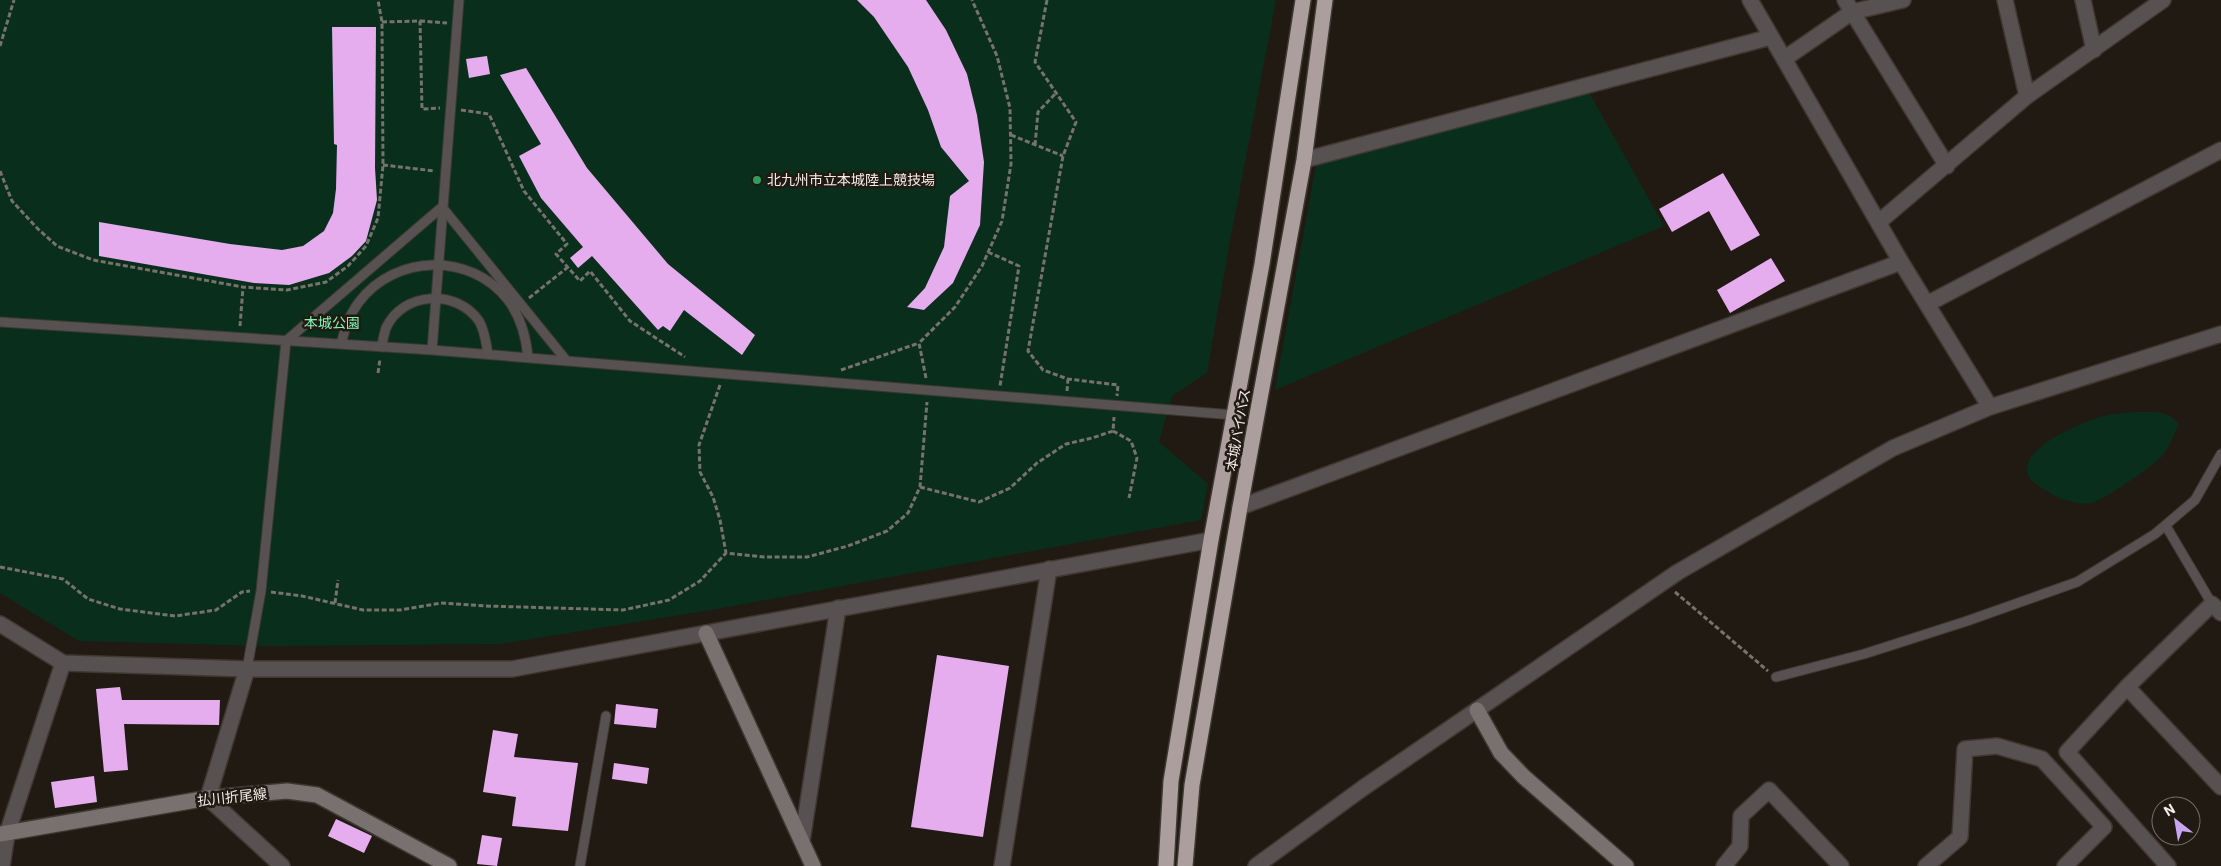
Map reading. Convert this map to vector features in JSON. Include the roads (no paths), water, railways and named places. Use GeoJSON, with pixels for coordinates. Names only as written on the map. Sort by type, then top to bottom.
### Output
{"type":"FeatureCollection","features":[{"type":"Feature","properties":{"kind":"highway","name":"本城バイパス"},"geometry":{"type":"LineString","coordinates":[[1166,866],[1171,781],[1211,540],[1263,254],[1303,0]]}},
{"type":"Feature","properties":{"kind":"highway","name":"本城バイパス"},"geometry":{"type":"LineString","coordinates":[[1185,866],[1192,785],[1240,507],[1304,160],[1324,0]]}},
{"type":"Feature","properties":{"kind":"street"},"geometry":{"type":"LineString","coordinates":[[1750,0],[1880,222],[1901,262],[1990,407]]}},
{"type":"Feature","properties":{"kind":"street"},"geometry":{"type":"LineString","coordinates":[[1784,59],[1848,6],[1903,0]]}},
{"type":"Feature","properties":{"kind":"street"},"geometry":{"type":"LineString","coordinates":[[2005,0],[2027,96]]}},
{"type":"Feature","properties":{"kind":"street"},"geometry":{"type":"LineString","coordinates":[[2083,0],[2094,50]]}},
{"type":"Feature","properties":{"kind":"street"},"geometry":{"type":"LineString","coordinates":[[1880,222],[2027,96],[2163,0]]}},
{"type":"Feature","properties":{"kind":"street"},"geometry":{"type":"LineString","coordinates":[[1848,6],[1947,166]]}},
{"type":"Feature","properties":{"kind":"street"},"geometry":{"type":"LineString","coordinates":[[1304,160],[1771,37]]}},
{"type":"Feature","properties":{"kind":"street"},"geometry":{"type":"LineString","coordinates":[[1927,304],[2221,150]]}},
{"type":"Feature","properties":{"kind":"street"},"geometry":{"type":"LineString","coordinates":[[1240,507],[1901,262]]}},
{"type":"Feature","properties":{"kind":"street"},"geometry":{"type":"LineString","coordinates":[[1256,866],[1363,788],[1663,582],[1893,448],[1990,407],[2221,334]]}},
{"type":"Feature","properties":{"kind":"street"},"geometry":{"type":"LineString","coordinates":[[0,624],[63,663],[247,669],[512,669],[1211,540]]}},
{"type":"Feature","properties":{"kind":"street"},"geometry":{"type":"LineString","coordinates":[[1002,866],[1049,569]]}},
{"type":"Feature","properties":{"kind":"street"},"geometry":{"type":"LineString","coordinates":[[802,841],[838,608]]}},
{"type":"Feature","properties":{"kind":"street"},"geometry":{"type":"LineString","coordinates":[[2168,866],[2067,752],[2127,687],[2216,608]]}},
{"type":"Feature","properties":{"kind":"street"},"geometry":{"type":"LineString","coordinates":[[706,633],[813,866]]}},
{"type":"Feature","properties":{"kind":"street"},"geometry":{"type":"LineString","coordinates":[[2,866],[4,834],[63,663]]}},
{"type":"Feature","properties":{"kind":"street"},"geometry":{"type":"LineString","coordinates":[[247,669],[208,798],[282,866]]}},
{"type":"Feature","properties":{"kind":"street"},"geometry":{"type":"LineString","coordinates":[[2127,687],[2221,787]]}},
{"type":"Feature","properties":{"kind":"street"},"geometry":{"type":"LineString","coordinates":[[1478,710],[1501,753],[1524,778],[1626,866]]}},
{"type":"Feature","properties":{"kind":"street"},"geometry":{"type":"LineString","coordinates":[[1926,866],[1960,837],[1965,748],[1997,746],[2042,758],[2104,827],[2065,866]]}},
{"type":"Feature","properties":{"kind":"street"},"geometry":{"type":"LineString","coordinates":[[1724,866],[1740,846],[1741,816],[1769,790],[1841,866]]}},
{"type":"Feature","properties":{"kind":"street","name":"払川折尾線"},"geometry":{"type":"LineString","coordinates":[[4,834],[208,798],[287,791],[317,795],[448,866]]}},
{"type":"Feature","properties":{"kind":"lane"},"geometry":{"type":"LineString","coordinates":[[432,350],[459,0]]}},
{"type":"Feature","properties":{"kind":"lane"},"geometry":{"type":"LineString","coordinates":[[442,207],[566,360]]}},
{"type":"Feature","properties":{"kind":"lane"},"geometry":{"type":"LineString","coordinates":[[247,669],[261,591],[286,341],[442,207]]}},
{"type":"Feature","properties":{"kind":"lane"},"geometry":{"type":"LineString","coordinates":[[341,344],[347,322],[358,302],[374,286],[394,273],[415,266],[438,264],[458,267],[477,274],[504,295],[519,318],[526,337],[528,357]]}},
{"type":"Feature","properties":{"kind":"lane"},"geometry":{"type":"LineString","coordinates":[[381,347],[386,327],[398,311],[416,301],[435,298],[452,300],[467,309],[479,322],[486,337],[488,354]]}},
{"type":"Feature","properties":{"kind":"lane"},"geometry":{"type":"LineString","coordinates":[[0,322],[528,357],[1234,415]]}},
{"type":"Feature","properties":{"kind":"lane"},"geometry":{"type":"LineString","coordinates":[[1776,677],[1864,654],[1967,621],[2077,582],[2166,526],[2195,500],[2221,454]]}},
{"type":"Feature","properties":{"kind":"lane"},"geometry":{"type":"LineString","coordinates":[[2166,526],[2216,608]]}},
{"type":"Feature","properties":{"kind":"lane"},"geometry":{"type":"LineString","coordinates":[[580,866],[606,716]]}},
{"type":"Feature","properties":{"kind":"place","name":"北九州市立本城陸上競技場"},"geometry":{"type":"Point","coordinates":[757,180]}},
{"type":"Feature","properties":{"kind":"park label","name":"本城公園"},"geometry":{"type":"Point","coordinates":[332,323]}}]}
